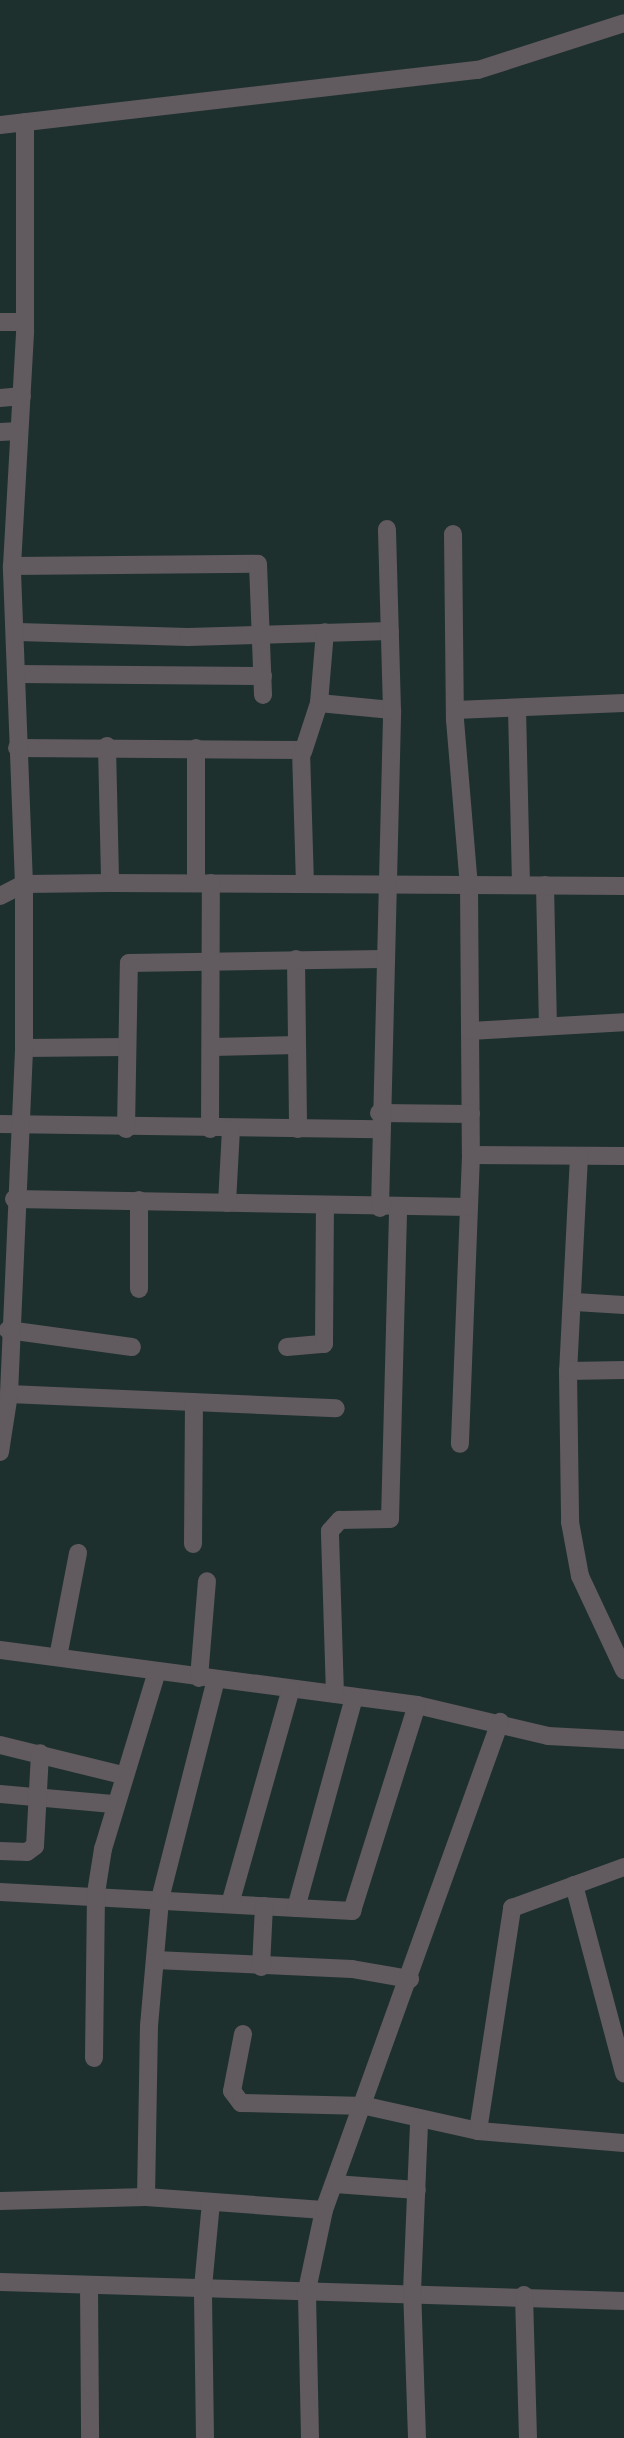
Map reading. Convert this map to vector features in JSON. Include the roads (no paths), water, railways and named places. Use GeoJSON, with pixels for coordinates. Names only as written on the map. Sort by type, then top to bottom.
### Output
{"type":"FeatureCollection","features":[{"type":"Feature","properties":{"kind":"street"},"geometry":{"type":"LineString","coordinates":[[0,125],[478,70],[624,23]]}},
{"type":"Feature","properties":{"kind":"street"},"geometry":{"type":"LineString","coordinates":[[0,1452],[9,1394],[5,1341],[24,1048],[24,884],[17,748],[18,632],[7,592],[8,477],[19,431],[22,396],[25,122]]}},
{"type":"Feature","properties":{"kind":"street"},"geometry":{"type":"LineString","coordinates":[[0,322],[22,322]]}},
{"type":"Feature","properties":{"kind":"street"},"geometry":{"type":"LineString","coordinates":[[0,398],[22,396]]}},
{"type":"Feature","properties":{"kind":"street"},"geometry":{"type":"LineString","coordinates":[[0,432],[19,431]]}},
{"type":"Feature","properties":{"kind":"street"},"geometry":{"type":"LineString","coordinates":[[335,1695],[330,1531],[340,1520],[390,1519],[389,1208],[379,1121],[382,959],[392,710],[387,529]]}},
{"type":"Feature","properties":{"kind":"street"},"geometry":{"type":"LineString","coordinates":[[453,534],[455,710],[469,885],[471,1114],[460,1444]]}},
{"type":"Feature","properties":{"kind":"street"},"geometry":{"type":"LineString","coordinates":[[8,556],[258,564],[263,695]]}},
{"type":"Feature","properties":{"kind":"street"},"geometry":{"type":"LineString","coordinates":[[18,632],[262,634],[390,631]]}},
{"type":"Feature","properties":{"kind":"street"},"geometry":{"type":"LineString","coordinates":[[305,883],[303,752],[319,703],[325,632]]}},
{"type":"Feature","properties":{"kind":"street"},"geometry":{"type":"LineString","coordinates":[[17,674],[263,676]]}},
{"type":"Feature","properties":{"kind":"street"},"geometry":{"type":"LineString","coordinates":[[319,703],[392,710]]}},
{"type":"Feature","properties":{"kind":"street"},"geometry":{"type":"LineString","coordinates":[[455,710],[624,703]]}},
{"type":"Feature","properties":{"kind":"street"},"geometry":{"type":"LineString","coordinates":[[517,708],[521,885]]}},
{"type":"Feature","properties":{"kind":"street"},"geometry":{"type":"LineString","coordinates":[[17,748],[107,746],[303,752]]}},
{"type":"Feature","properties":{"kind":"street"},"geometry":{"type":"LineString","coordinates":[[107,746],[110,883]]}},
{"type":"Feature","properties":{"kind":"street"},"geometry":{"type":"LineString","coordinates":[[196,748],[203,883],[214,962],[210,1129]]}},
{"type":"Feature","properties":{"kind":"street"},"geometry":{"type":"LineString","coordinates":[[0,896],[24,884],[385,882],[624,886]]}},
{"type":"Feature","properties":{"kind":"street"},"geometry":{"type":"LineString","coordinates":[[545,885],[548,1026]]}},
{"type":"Feature","properties":{"kind":"street"},"geometry":{"type":"LineString","coordinates":[[296,959],[298,1129]]}},
{"type":"Feature","properties":{"kind":"street"},"geometry":{"type":"LineString","coordinates":[[126,1129],[128,964],[382,959]]}},
{"type":"Feature","properties":{"kind":"street"},"geometry":{"type":"LineString","coordinates":[[470,1031],[624,1022]]}},
{"type":"Feature","properties":{"kind":"street"},"geometry":{"type":"LineString","coordinates":[[212,1047],[297,1045]]}},
{"type":"Feature","properties":{"kind":"street"},"geometry":{"type":"LineString","coordinates":[[24,1048],[127,1047]]}},
{"type":"Feature","properties":{"kind":"street"},"geometry":{"type":"LineString","coordinates":[[0,1124],[126,1129],[298,1129],[471,1114]]}},
{"type":"Feature","properties":{"kind":"street"},"geometry":{"type":"LineString","coordinates":[[227,1203],[231,1129]]}},
{"type":"Feature","properties":{"kind":"street"},"geometry":{"type":"LineString","coordinates":[[471,1155],[624,1156]]}},
{"type":"Feature","properties":{"kind":"street"},"geometry":{"type":"LineString","coordinates":[[579,1156],[575,1302],[568,1371],[573,1549],[624,1670]]}},
{"type":"Feature","properties":{"kind":"street"},"geometry":{"type":"LineString","coordinates":[[14,1199],[139,1200],[389,1208],[469,1207]]}},
{"type":"Feature","properties":{"kind":"street"},"geometry":{"type":"LineString","coordinates":[[139,1200],[139,1289]]}},
{"type":"Feature","properties":{"kind":"street"},"geometry":{"type":"LineString","coordinates":[[287,1347],[324,1344],[325,1206]]}},
{"type":"Feature","properties":{"kind":"street"},"geometry":{"type":"LineString","coordinates":[[575,1302],[624,1305]]}},
{"type":"Feature","properties":{"kind":"street"},"geometry":{"type":"LineString","coordinates":[[5,1341],[132,1347]]}},
{"type":"Feature","properties":{"kind":"street"},"geometry":{"type":"LineString","coordinates":[[568,1371],[624,1370]]}},
{"type":"Feature","properties":{"kind":"street"},"geometry":{"type":"LineString","coordinates":[[9,1394],[194,1405],[336,1408]]}},
{"type":"Feature","properties":{"kind":"street"},"geometry":{"type":"LineString","coordinates":[[193,1544],[194,1405]]}},
{"type":"Feature","properties":{"kind":"street"},"geometry":{"type":"LineString","coordinates":[[58,1657],[78,1553]]}},
{"type":"Feature","properties":{"kind":"street"},"geometry":{"type":"LineString","coordinates":[[146,2197],[155,1960],[160,1899],[208,1679],[207,1581]]}},
{"type":"Feature","properties":{"kind":"street"},"geometry":{"type":"LineString","coordinates":[[0,1650],[417,1705],[500,1722],[548,1736],[624,1740]]}},
{"type":"Feature","properties":{"kind":"street"},"geometry":{"type":"LineString","coordinates":[[94,2058],[96,1899],[113,1804],[157,1671]]}},
{"type":"Feature","properties":{"kind":"street"},"geometry":{"type":"LineString","coordinates":[[230,1904],[291,1689]]}},
{"type":"Feature","properties":{"kind":"street"},"geometry":{"type":"LineString","coordinates":[[296,1908],[354,1697]]}},
{"type":"Feature","properties":{"kind":"street"},"geometry":{"type":"LineString","coordinates":[[0,1892],[96,1899],[160,1899],[353,1910],[417,1705]]}},
{"type":"Feature","properties":{"kind":"street"},"geometry":{"type":"LineString","coordinates":[[309,2438],[307,2290],[324,2210],[366,2106],[500,1722]]}},
{"type":"Feature","properties":{"kind":"street"},"geometry":{"type":"LineString","coordinates":[[0,1745],[122,1775]]}},
{"type":"Feature","properties":{"kind":"street"},"geometry":{"type":"LineString","coordinates":[[0,1851],[33,1849],[40,1753]]}},
{"type":"Feature","properties":{"kind":"street"},"geometry":{"type":"LineString","coordinates":[[0,1794],[113,1804]]}},
{"type":"Feature","properties":{"kind":"street"},"geometry":{"type":"LineString","coordinates":[[478,2131],[509,1912],[624,1867]]}},
{"type":"Feature","properties":{"kind":"street"},"geometry":{"type":"LineString","coordinates":[[574,1885],[624,2073]]}},
{"type":"Feature","properties":{"kind":"street"},"geometry":{"type":"LineString","coordinates":[[261,1967],[264,1906]]}},
{"type":"Feature","properties":{"kind":"street"},"geometry":{"type":"LineString","coordinates":[[155,1960],[261,1967],[352,1969],[410,1979]]}},
{"type":"Feature","properties":{"kind":"street"},"geometry":{"type":"LineString","coordinates":[[243,2034],[232,2091],[236,2101],[366,2106],[419,2122],[478,2131],[624,2143]]}},
{"type":"Feature","properties":{"kind":"street"},"geometry":{"type":"LineString","coordinates":[[417,2438],[412,2290],[419,2122]]}},
{"type":"Feature","properties":{"kind":"street"},"geometry":{"type":"LineString","coordinates":[[335,2184],[417,2190]]}},
{"type":"Feature","properties":{"kind":"street"},"geometry":{"type":"LineString","coordinates":[[0,2201],[146,2197],[324,2210]]}},
{"type":"Feature","properties":{"kind":"street"},"geometry":{"type":"LineString","coordinates":[[205,2438],[202,2287],[211,2203]]}},
{"type":"Feature","properties":{"kind":"street"},"geometry":{"type":"LineString","coordinates":[[0,2282],[307,2290],[412,2290],[624,2301]]}},
{"type":"Feature","properties":{"kind":"street"},"geometry":{"type":"LineString","coordinates":[[89,2284],[90,2438]]}},
{"type":"Feature","properties":{"kind":"street"},"geometry":{"type":"LineString","coordinates":[[524,2295],[528,2438]]}}]}
